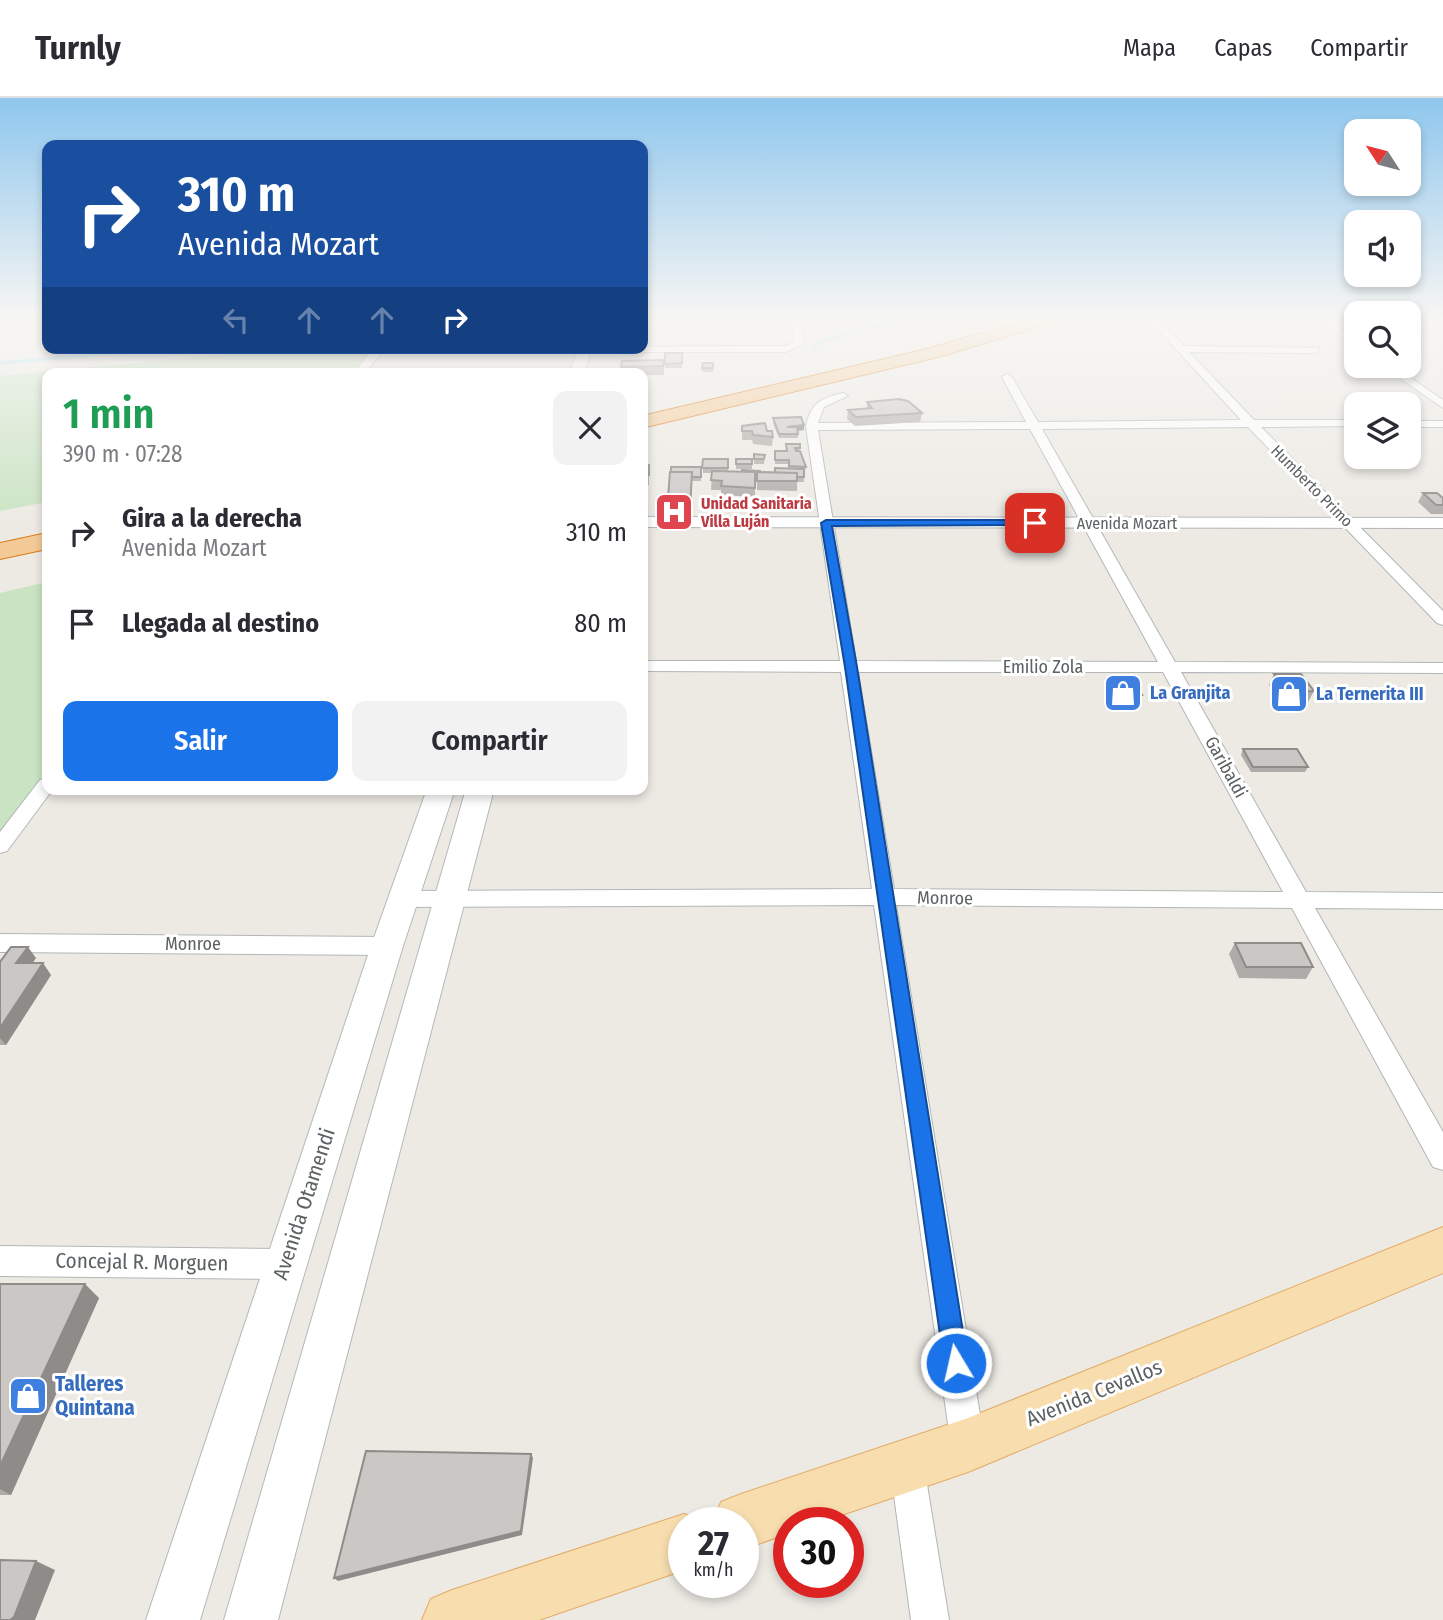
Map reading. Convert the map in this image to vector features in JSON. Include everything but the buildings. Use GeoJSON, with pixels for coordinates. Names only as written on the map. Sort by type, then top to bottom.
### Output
{"type":"FeatureCollection","features":[{"type":"Feature","properties":{"kind":"highway"},"geometry":{"type":"LineString","coordinates":[[648,409],[740,387]]}},
{"type":"Feature","properties":{"kind":"highway"},"geometry":{"type":"LineString","coordinates":[[648,421],[789,387]]}},
{"type":"Feature","properties":{"kind":"highway"},"geometry":{"type":"LineString","coordinates":[[0,536],[42,528]]}},
{"type":"Feature","properties":{"kind":"highway"},"geometry":{"type":"LineString","coordinates":[[0,551],[42,542]]}},
{"type":"Feature","properties":{"kind":"main road","name":"Avenida Otamendi"},"geometry":{"type":"LineString","coordinates":[[173,1620],[387,946],[439,795]]}},
{"type":"Feature","properties":{"kind":"main road"},"geometry":{"type":"LineString","coordinates":[[251,1620],[479,795]]}},
{"type":"Feature","properties":{"kind":"main road","name":"Avenida Cevallos"},"geometry":{"type":"LineString","coordinates":[[759,1516],[968,1445],[1443,1250]]}},
{"type":"Feature","properties":{"kind":"main road"},"geometry":{"type":"LineString","coordinates":[[452,1620],[668,1547]]}},
{"type":"Feature","properties":{"kind":"street","name":"Garibaldi"},"geometry":{"type":"LineString","coordinates":[[1012,387],[1443,1158]]}},
{"type":"Feature","properties":{"kind":"street","name":"Humberto Primo"},"geometry":{"type":"LineString","coordinates":[[1216,387],[1443,620]]}},
{"type":"Feature","properties":{"kind":"street"},"geometry":{"type":"LineString","coordinates":[[1417,387],[1443,405]]}},
{"type":"Feature","properties":{"kind":"street"},"geometry":{"type":"LineString","coordinates":[[843,396],[819,403],[814,410],[812,427],[851,667],[968,1445]]}},
{"type":"Feature","properties":{"kind":"street"},"geometry":{"type":"LineString","coordinates":[[812,427],[1344,423]]}},
{"type":"Feature","properties":{"kind":"street"},"geometry":{"type":"LineString","coordinates":[[1421,424],[1443,424]]}},
{"type":"Feature","properties":{"kind":"street","name":"Avenida Mozart"},"geometry":{"type":"LineString","coordinates":[[648,522],[1443,523]]}},
{"type":"Feature","properties":{"kind":"street","name":"Emilio Zola"},"geometry":{"type":"LineString","coordinates":[[648,666],[1443,668]]}},
{"type":"Feature","properties":{"kind":"street"},"geometry":{"type":"LineString","coordinates":[[0,846],[42,791]]}},
{"type":"Feature","properties":{"kind":"street","name":"Monroe"},"geometry":{"type":"LineString","coordinates":[[404,899],[884,897],[1443,901]]}},
{"type":"Feature","properties":{"kind":"street","name":"Monroe"},"geometry":{"type":"LineString","coordinates":[[0,943],[387,946]]}},
{"type":"Feature","properties":{"kind":"street","name":"Concejal R. Morguen"},"geometry":{"type":"LineString","coordinates":[[0,1261],[285,1264]]}},
{"type":"Feature","properties":{"kind":"street"},"geometry":{"type":"LineString","coordinates":[[907,1466],[930,1620]]}},
{"type":"Feature","properties":{"kind":"green space"},"geometry":{"type":"Polygon","coordinates":[[[0,387],[42,387],[42,503],[0,511],[0,387]]]}},
{"type":"Feature","properties":{"kind":"green space"},"geometry":{"type":"Polygon","coordinates":[[[42,583],[42,777],[0,832],[0,593],[42,583]]]}},
{"type":"Feature","properties":{"kind":"place","name":"Unidad Sanitaria Villa Luján"},"geometry":{"type":"Point","coordinates":[674,512]}},
{"type":"Feature","properties":{"kind":"place","name":"La Granjita"},"geometry":{"type":"Point","coordinates":[1123,693]}},
{"type":"Feature","properties":{"kind":"place","name":"La Ternerita III"},"geometry":{"type":"Point","coordinates":[1289,694]}},
{"type":"Feature","properties":{"kind":"place","name":"Talleres Quintana"},"geometry":{"type":"Point","coordinates":[28,1396]}},
{"type":"Feature","properties":{"kind":"route"},"geometry":{"type":"LineString","coordinates":[[956,1363],[851,667],[826,523],[1035,523]]}}]}
